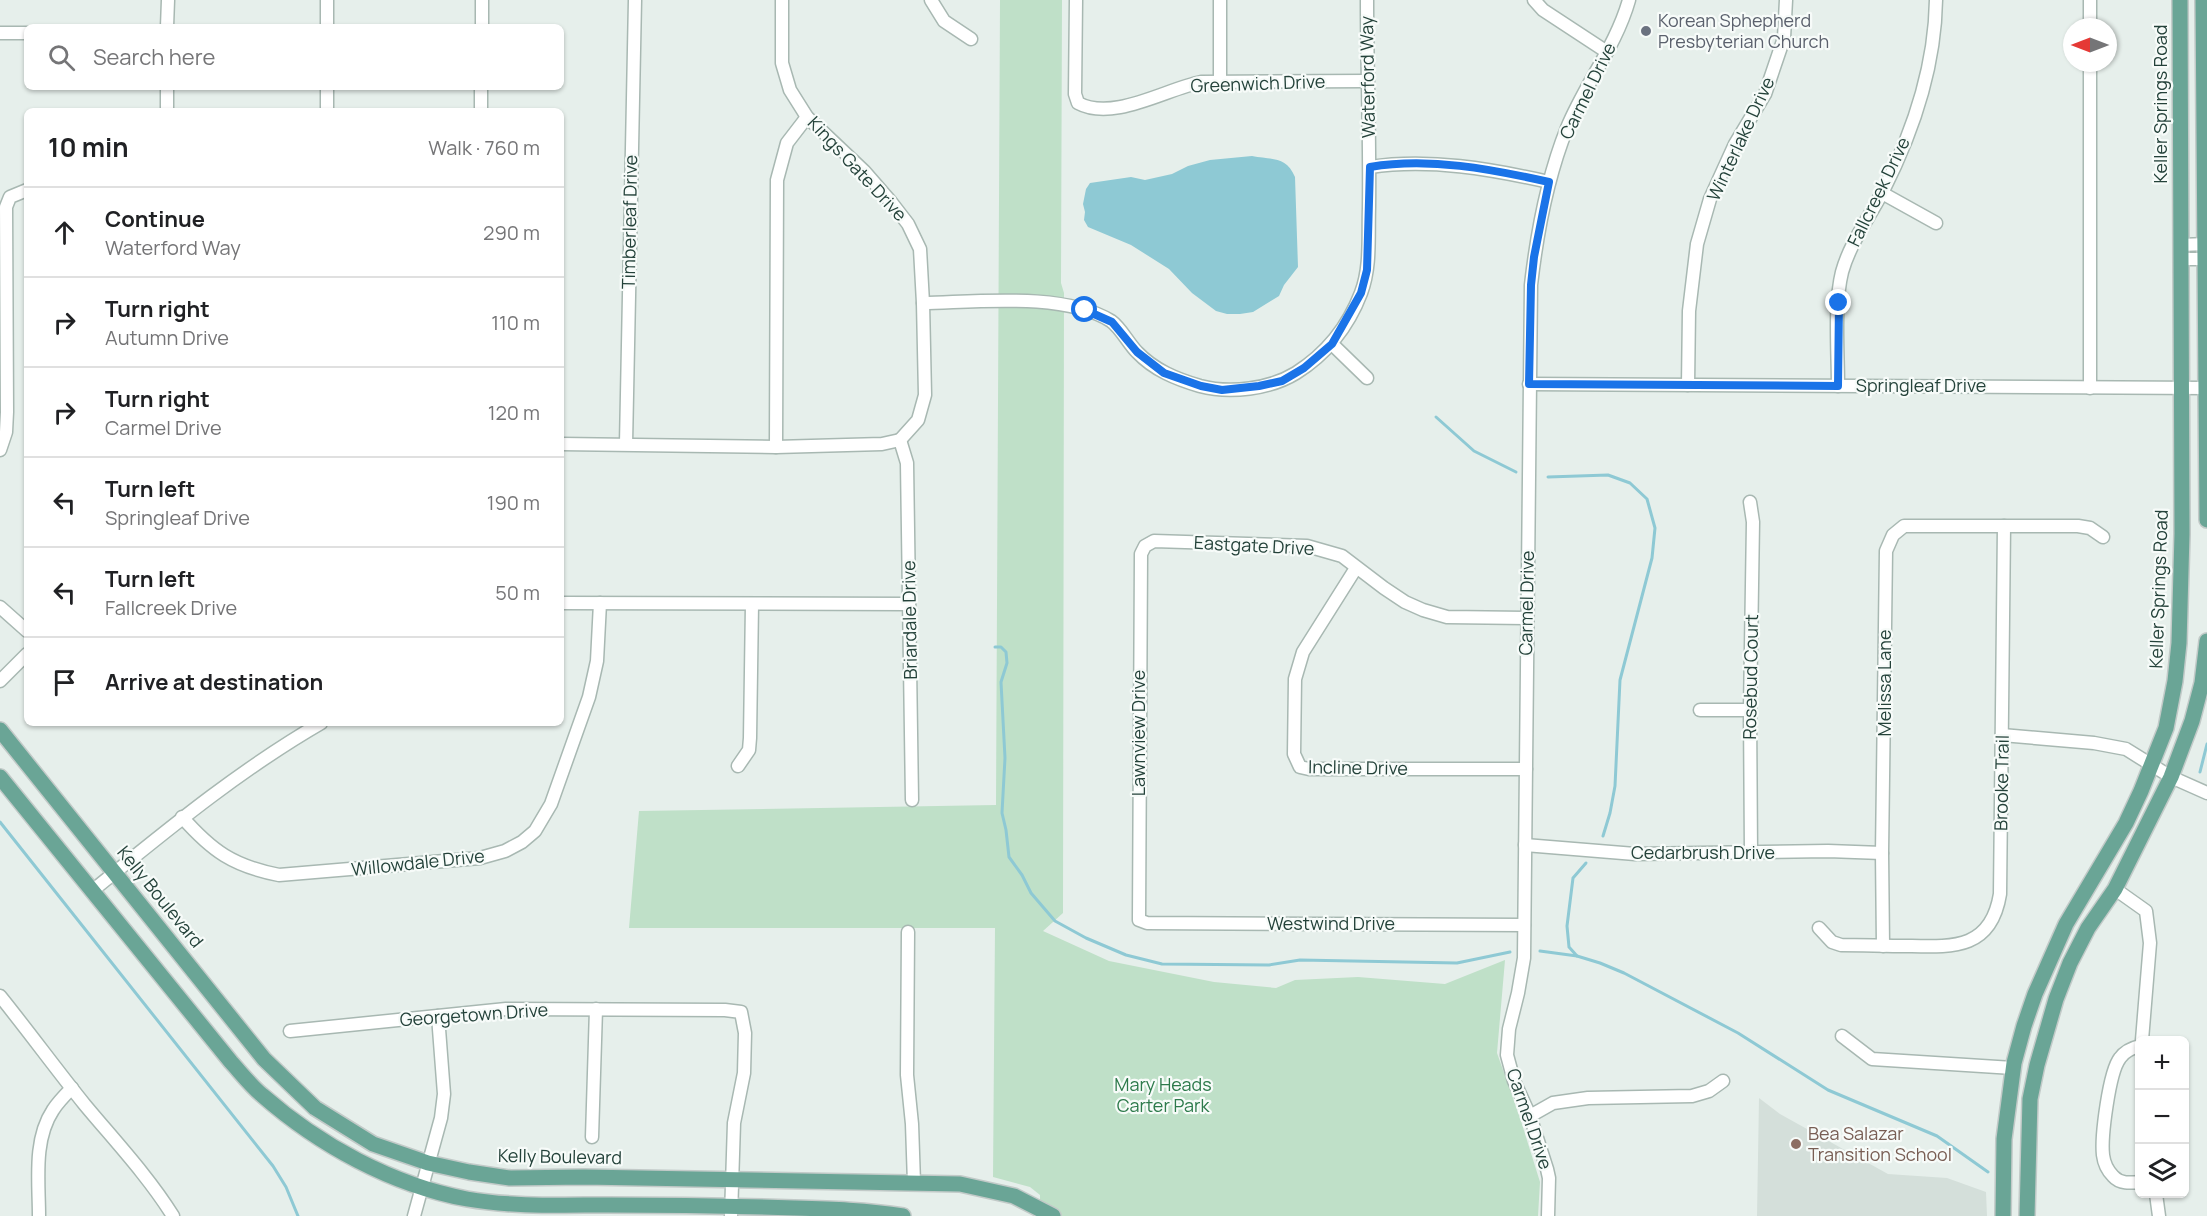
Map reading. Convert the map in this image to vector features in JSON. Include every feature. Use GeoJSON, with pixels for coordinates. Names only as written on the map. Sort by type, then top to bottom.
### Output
{"type":"FeatureCollection","features":[{"type":"Feature","properties":{"kind":"main road","name":"Keller Springs Road"},"geometry":{"type":"LineString","coordinates":[[2003,1216],[2004,1139],[2013,1068],[2035,994],[2066,924],[2126,823],[2166,728],[2175,681],[2179,643],[2182,534],[2180,0]]}},
{"type":"Feature","properties":{"kind":"main road"},"geometry":{"type":"LineString","coordinates":[[2203,0],[2207,520]]}},
{"type":"Feature","properties":{"kind":"main road"},"geometry":{"type":"LineString","coordinates":[[2027,1216],[2030,1099],[2056,999],[2070,963],[2088,928],[2115,889],[2171,777],[2192,721],[2202,683],[2207,641]]}},
{"type":"Feature","properties":{"kind":"main road","name":"Kelly Boulevard"},"geometry":{"type":"LineString","coordinates":[[0,730],[264,1059],[315,1108],[373,1144],[428,1163],[510,1178],[584,1177],[960,1184],[1014,1196],[1053,1216]]}},
{"type":"Feature","properties":{"kind":"main road"},"geometry":{"type":"LineString","coordinates":[[0,777],[231,1062],[261,1095],[321,1141],[385,1173],[421,1187],[466,1198],[508,1203],[731,1211],[870,1212],[903,1216]]}},
{"type":"Feature","properties":{"kind":"street"},"geometry":{"type":"LineString","coordinates":[[167,24],[168,0]]}},
{"type":"Feature","properties":{"kind":"street"},"geometry":{"type":"LineString","coordinates":[[327,0],[327,24]]}},
{"type":"Feature","properties":{"kind":"street"},"geometry":{"type":"LineString","coordinates":[[482,0],[482,24]]}},
{"type":"Feature","properties":{"kind":"street","name":"Timberleaf Drive"},"geometry":{"type":"LineString","coordinates":[[626,444],[634,0]]}},
{"type":"Feature","properties":{"kind":"street","name":"Kings Gate Drive"},"geometry":{"type":"LineString","coordinates":[[782,0],[782,63],[790,90],[807,117],[864,171],[908,224],[920,249],[925,395],[918,420],[900,440]]}},
{"type":"Feature","properties":{"kind":"street"},"geometry":{"type":"LineString","coordinates":[[931,0],[944,21],[971,39]]}},
{"type":"Feature","properties":{"kind":"street","name":"Greenwich Drive"},"geometry":{"type":"LineString","coordinates":[[1076,0],[1075,94],[1078,103],[1085,107],[1124,106],[1148,101],[1184,86],[1220,82],[1367,81]]}},
{"type":"Feature","properties":{"kind":"street"},"geometry":{"type":"LineString","coordinates":[[1220,0],[1220,82]]}},
{"type":"Feature","properties":{"kind":"street","name":"Waterford Way"},"geometry":{"type":"LineString","coordinates":[[923,303],[1043,302],[1085,310],[1112,322],[1137,352],[1164,373],[1201,386],[1222,390],[1282,381],[1304,368],[1332,344],[1361,293],[1367,270],[1370,167],[1367,0]]}},
{"type":"Feature","properties":{"kind":"street"},"geometry":{"type":"LineString","coordinates":[[1534,0],[1543,10],[1607,52]]}},
{"type":"Feature","properties":{"kind":"street","name":"Carmel Drive"},"geometry":{"type":"LineString","coordinates":[[1548,1216],[1549,1178],[1530,1116],[1514,1081],[1507,1055],[1509,1029],[1524,958],[1531,285],[1534,257],[1549,182],[1568,127],[1622,23],[1629,0]]}},
{"type":"Feature","properties":{"kind":"street","name":"Winterlake Drive"},"geometry":{"type":"LineString","coordinates":[[1688,385],[1689,311],[1697,244],[1710,199],[1735,144],[1765,94],[1784,38],[1786,0]]}},
{"type":"Feature","properties":{"kind":"street","name":"Fallcreek Drive"},"geometry":{"type":"LineString","coordinates":[[1838,386],[1839,303],[1842,274],[1850,250],[1900,156],[1929,69],[1936,0]]}},
{"type":"Feature","properties":{"kind":"street"},"geometry":{"type":"LineString","coordinates":[[2090,0],[2090,18]]}},
{"type":"Feature","properties":{"kind":"street"},"geometry":{"type":"LineString","coordinates":[[0,33],[24,33]]}},
{"type":"Feature","properties":{"kind":"street"},"geometry":{"type":"LineString","coordinates":[[2090,72],[2090,388]]}},
{"type":"Feature","properties":{"kind":"street"},"geometry":{"type":"LineString","coordinates":[[167,90],[167,108]]}},
{"type":"Feature","properties":{"kind":"street"},"geometry":{"type":"LineString","coordinates":[[327,90],[327,108]]}},
{"type":"Feature","properties":{"kind":"street"},"geometry":{"type":"LineString","coordinates":[[481,108],[482,90]]}},
{"type":"Feature","properties":{"kind":"street"},"geometry":{"type":"LineString","coordinates":[[776,447],[777,180],[787,142],[807,117]]}},
{"type":"Feature","properties":{"kind":"street"},"geometry":{"type":"LineString","coordinates":[[1370,167],[1385,164],[1463,166],[1549,182]]}},
{"type":"Feature","properties":{"kind":"street"},"geometry":{"type":"LineString","coordinates":[[0,450],[6,432],[7,412],[6,207],[10,197],[24,191]]}},
{"type":"Feature","properties":{"kind":"street"},"geometry":{"type":"LineString","coordinates":[[1882,193],[1936,223]]}},
{"type":"Feature","properties":{"kind":"street"},"geometry":{"type":"LineString","coordinates":[[2180,252],[2206,251]]}},
{"type":"Feature","properties":{"kind":"street"},"geometry":{"type":"LineString","coordinates":[[1332,344],[1367,378]]}},
{"type":"Feature","properties":{"kind":"street","name":"Springleaf Drive"},"geometry":{"type":"LineString","coordinates":[[1529,384],[2206,388]]}},
{"type":"Feature","properties":{"kind":"street"},"geometry":{"type":"LineString","coordinates":[[564,444],[776,447],[882,444],[900,440]]}},
{"type":"Feature","properties":{"kind":"street","name":"Briardale Drive"},"geometry":{"type":"LineString","coordinates":[[900,440],[907,463],[912,801]]}},
{"type":"Feature","properties":{"kind":"street","name":"Rosebud Court"},"geometry":{"type":"LineString","coordinates":[[1749,502],[1753,522],[1749,710],[1751,853]]}},
{"type":"Feature","properties":{"kind":"street","name":"Melissa Lane"},"geometry":{"type":"LineString","coordinates":[[1883,946],[1886,551],[1893,534],[1904,526],[2078,526],[2090,528],[2103,537]]}},
{"type":"Feature","properties":{"kind":"street","name":"Brooke Trail"},"geometry":{"type":"LineString","coordinates":[[1819,928],[1832,942],[1883,946],[1956,946],[1977,937],[1989,925],[1997,909],[2000,894],[2004,526]]}},
{"type":"Feature","properties":{"kind":"street","name":"Eastgate Drive"},"geometry":{"type":"LineString","coordinates":[[1145,546],[1154,541],[1307,546],[1342,556],[1405,602],[1423,610],[1447,617],[1527,618]]}},
{"type":"Feature","properties":{"kind":"street","name":"Lawnview Drive"},"geometry":{"type":"LineString","coordinates":[[1139,920],[1141,554],[1145,546]]}},
{"type":"Feature","properties":{"kind":"street","name":"Incline Drive"},"geometry":{"type":"LineString","coordinates":[[1356,568],[1304,652],[1295,679],[1294,754],[1300,767],[1309,769],[1526,769]]}},
{"type":"Feature","properties":{"kind":"street"},"geometry":{"type":"LineString","coordinates":[[564,603],[909,604]]}},
{"type":"Feature","properties":{"kind":"street","name":"Willowdale Drive"},"geometry":{"type":"LineString","coordinates":[[182,817],[208,845],[229,860],[253,870],[279,875],[480,858],[505,851],[535,831],[551,804],[589,697],[597,662],[600,603]]}},
{"type":"Feature","properties":{"kind":"street"},"geometry":{"type":"LineString","coordinates":[[738,766],[749,750],[752,604]]}},
{"type":"Feature","properties":{"kind":"street"},"geometry":{"type":"LineString","coordinates":[[0,607],[24,628]]}},
{"type":"Feature","properties":{"kind":"street"},"geometry":{"type":"LineString","coordinates":[[0,681],[24,657]]}},
{"type":"Feature","properties":{"kind":"street"},"geometry":{"type":"LineString","coordinates":[[1700,710],[1749,710]]}},
{"type":"Feature","properties":{"kind":"street"},"geometry":{"type":"LineString","coordinates":[[92,891],[182,817],[283,745],[316,726]]}},
{"type":"Feature","properties":{"kind":"street"},"geometry":{"type":"LineString","coordinates":[[2002,735],[2094,743],[2126,749],[2171,777],[2207,793]]}},
{"type":"Feature","properties":{"kind":"street","name":"Cedarbrush Drive"},"geometry":{"type":"LineString","coordinates":[[1525,845],[1635,854],[1828,851],[1882,853]]}},
{"type":"Feature","properties":{"kind":"street"},"geometry":{"type":"LineString","coordinates":[[2115,889],[2145,911],[2150,943],[2142,1036]]}},
{"type":"Feature","properties":{"kind":"street","name":"Westwind Drive"},"geometry":{"type":"LineString","coordinates":[[1139,920],[1147,922],[1524,925]]}},
{"type":"Feature","properties":{"kind":"street"},"geometry":{"type":"LineString","coordinates":[[908,932],[907,1075],[912,1124],[914,1183]]}},
{"type":"Feature","properties":{"kind":"street"},"geometry":{"type":"LineString","coordinates":[[0,996],[173,1216]]}},
{"type":"Feature","properties":{"kind":"street","name":"Georgetown Drive"},"geometry":{"type":"LineString","coordinates":[[290,1031],[506,1009],[741,1012],[745,1033],[744,1073],[734,1123],[731,1180]]}},
{"type":"Feature","properties":{"kind":"street"},"geometry":{"type":"LineString","coordinates":[[592,1137],[596,1010]]}},
{"type":"Feature","properties":{"kind":"street"},"geometry":{"type":"LineString","coordinates":[[414,1216],[441,1118],[444,1094],[438,1016]]}},
{"type":"Feature","properties":{"kind":"street"},"geometry":{"type":"LineString","coordinates":[[1842,1036],[1872,1059],[2013,1068]]}},
{"type":"Feature","properties":{"kind":"street"},"geometry":{"type":"LineString","coordinates":[[2135,1047],[2130,1048],[2119,1059],[2113,1074],[2105,1121],[2103,1154],[2106,1166],[2112,1175],[2119,1181],[2135,1182]]}},
{"type":"Feature","properties":{"kind":"street"},"geometry":{"type":"LineString","coordinates":[[1530,1116],[1553,1103],[1588,1098],[1692,1096],[1709,1091],[1723,1081]]}},
{"type":"Feature","properties":{"kind":"street"},"geometry":{"type":"LineString","coordinates":[[39,1216],[38,1170],[42,1141],[53,1110],[72,1088]]}},
{"type":"Feature","properties":{"kind":"street"},"geometry":{"type":"LineString","coordinates":[[731,1180],[731,1211]]}},
{"type":"Feature","properties":{"kind":"street"},"geometry":{"type":"LineString","coordinates":[[2157,1198],[2159,1216]]}},
{"type":"Feature","properties":{"kind":"shaded area","name":"Bea Salazar Transition School"},"geometry":{"type":"Polygon","coordinates":[[[1759,1098],[1780,1114],[1888,1174],[1947,1178],[1986,1192],[1987,1216],[1757,1216],[1759,1098]]]}},
{"type":"Feature","properties":{"kind":"green space","name":"Mary Heads Carter Park"},"geometry":{"type":"Polygon","coordinates":[[[1000,0],[1062,0],[1063,913],[1043,931],[1109,961],[1214,982],[1276,988],[1295,980],[1358,977],[1445,984],[1505,960],[1497,1053],[1540,1182],[1538,1216],[1059,1216],[1040,1206],[1040,1195],[1030,1187],[993,1177],[995,928],[629,928],[639,811],[996,805],[1000,0]]]}},
{"type":"Feature","properties":{"kind":"water"},"geometry":{"type":"Polygon","coordinates":[[[1252,156],[1283,162],[1295,177],[1298,267],[1284,285],[1279,296],[1253,312],[1227,314],[1216,311],[1192,293],[1169,269],[1131,245],[1088,227],[1084,220],[1083,204],[1086,189],[1090,183],[1131,177],[1145,180],[1172,174],[1188,166],[1210,160],[1252,156]]]}},
{"type":"Feature","properties":{"kind":"waterway"},"geometry":{"type":"LineString","coordinates":[[1436,417],[1474,451],[1516,472]]}},
{"type":"Feature","properties":{"kind":"waterway"},"geometry":{"type":"LineString","coordinates":[[1548,477],[1608,475],[1630,483],[1647,499],[1655,528],[1652,558],[1620,680],[1615,786],[1603,836]]}},
{"type":"Feature","properties":{"kind":"waterway"},"geometry":{"type":"LineString","coordinates":[[995,647],[1001,647],[1006,652],[1007,663],[1001,682],[1005,758],[1002,813],[1009,857],[1031,893],[1055,921],[1086,938],[1126,955],[1162,964],[1269,965],[1300,960],[1457,963],[1510,952]]}},
{"type":"Feature","properties":{"kind":"waterway"},"geometry":{"type":"LineString","coordinates":[[2200,772],[2207,744]]}},
{"type":"Feature","properties":{"kind":"waterway"},"geometry":{"type":"LineString","coordinates":[[0,822],[273,1166],[286,1187],[298,1216]]}},
{"type":"Feature","properties":{"kind":"waterway"},"geometry":{"type":"LineString","coordinates":[[1577,956],[1569,947],[1567,926],[1573,878],[1586,863]]}},
{"type":"Feature","properties":{"kind":"waterway"},"geometry":{"type":"LineString","coordinates":[[1540,951],[1577,956],[1624,973],[1738,1033],[1828,1090],[1937,1136],[1988,1172]]}},
{"type":"Feature","properties":{"kind":"place","name":"Korean Sphepherd Presbyterian Church"},"geometry":{"type":"Point","coordinates":[1646,31]}},
{"type":"Feature","properties":{"kind":"place","name":"Bea Salazar Transition School"},"geometry":{"type":"Point","coordinates":[1796,1144]}},
{"type":"Feature","properties":{"kind":"route"},"geometry":{"type":"LineString","coordinates":[[1085,310],[1112,322],[1137,352],[1164,373],[1201,386],[1222,390],[1282,381],[1304,368],[1332,344],[1361,293],[1367,270],[1370,167],[1385,164],[1463,166],[1549,182],[1534,257],[1531,285],[1529,384],[1838,386],[1839,303]]}}]}
